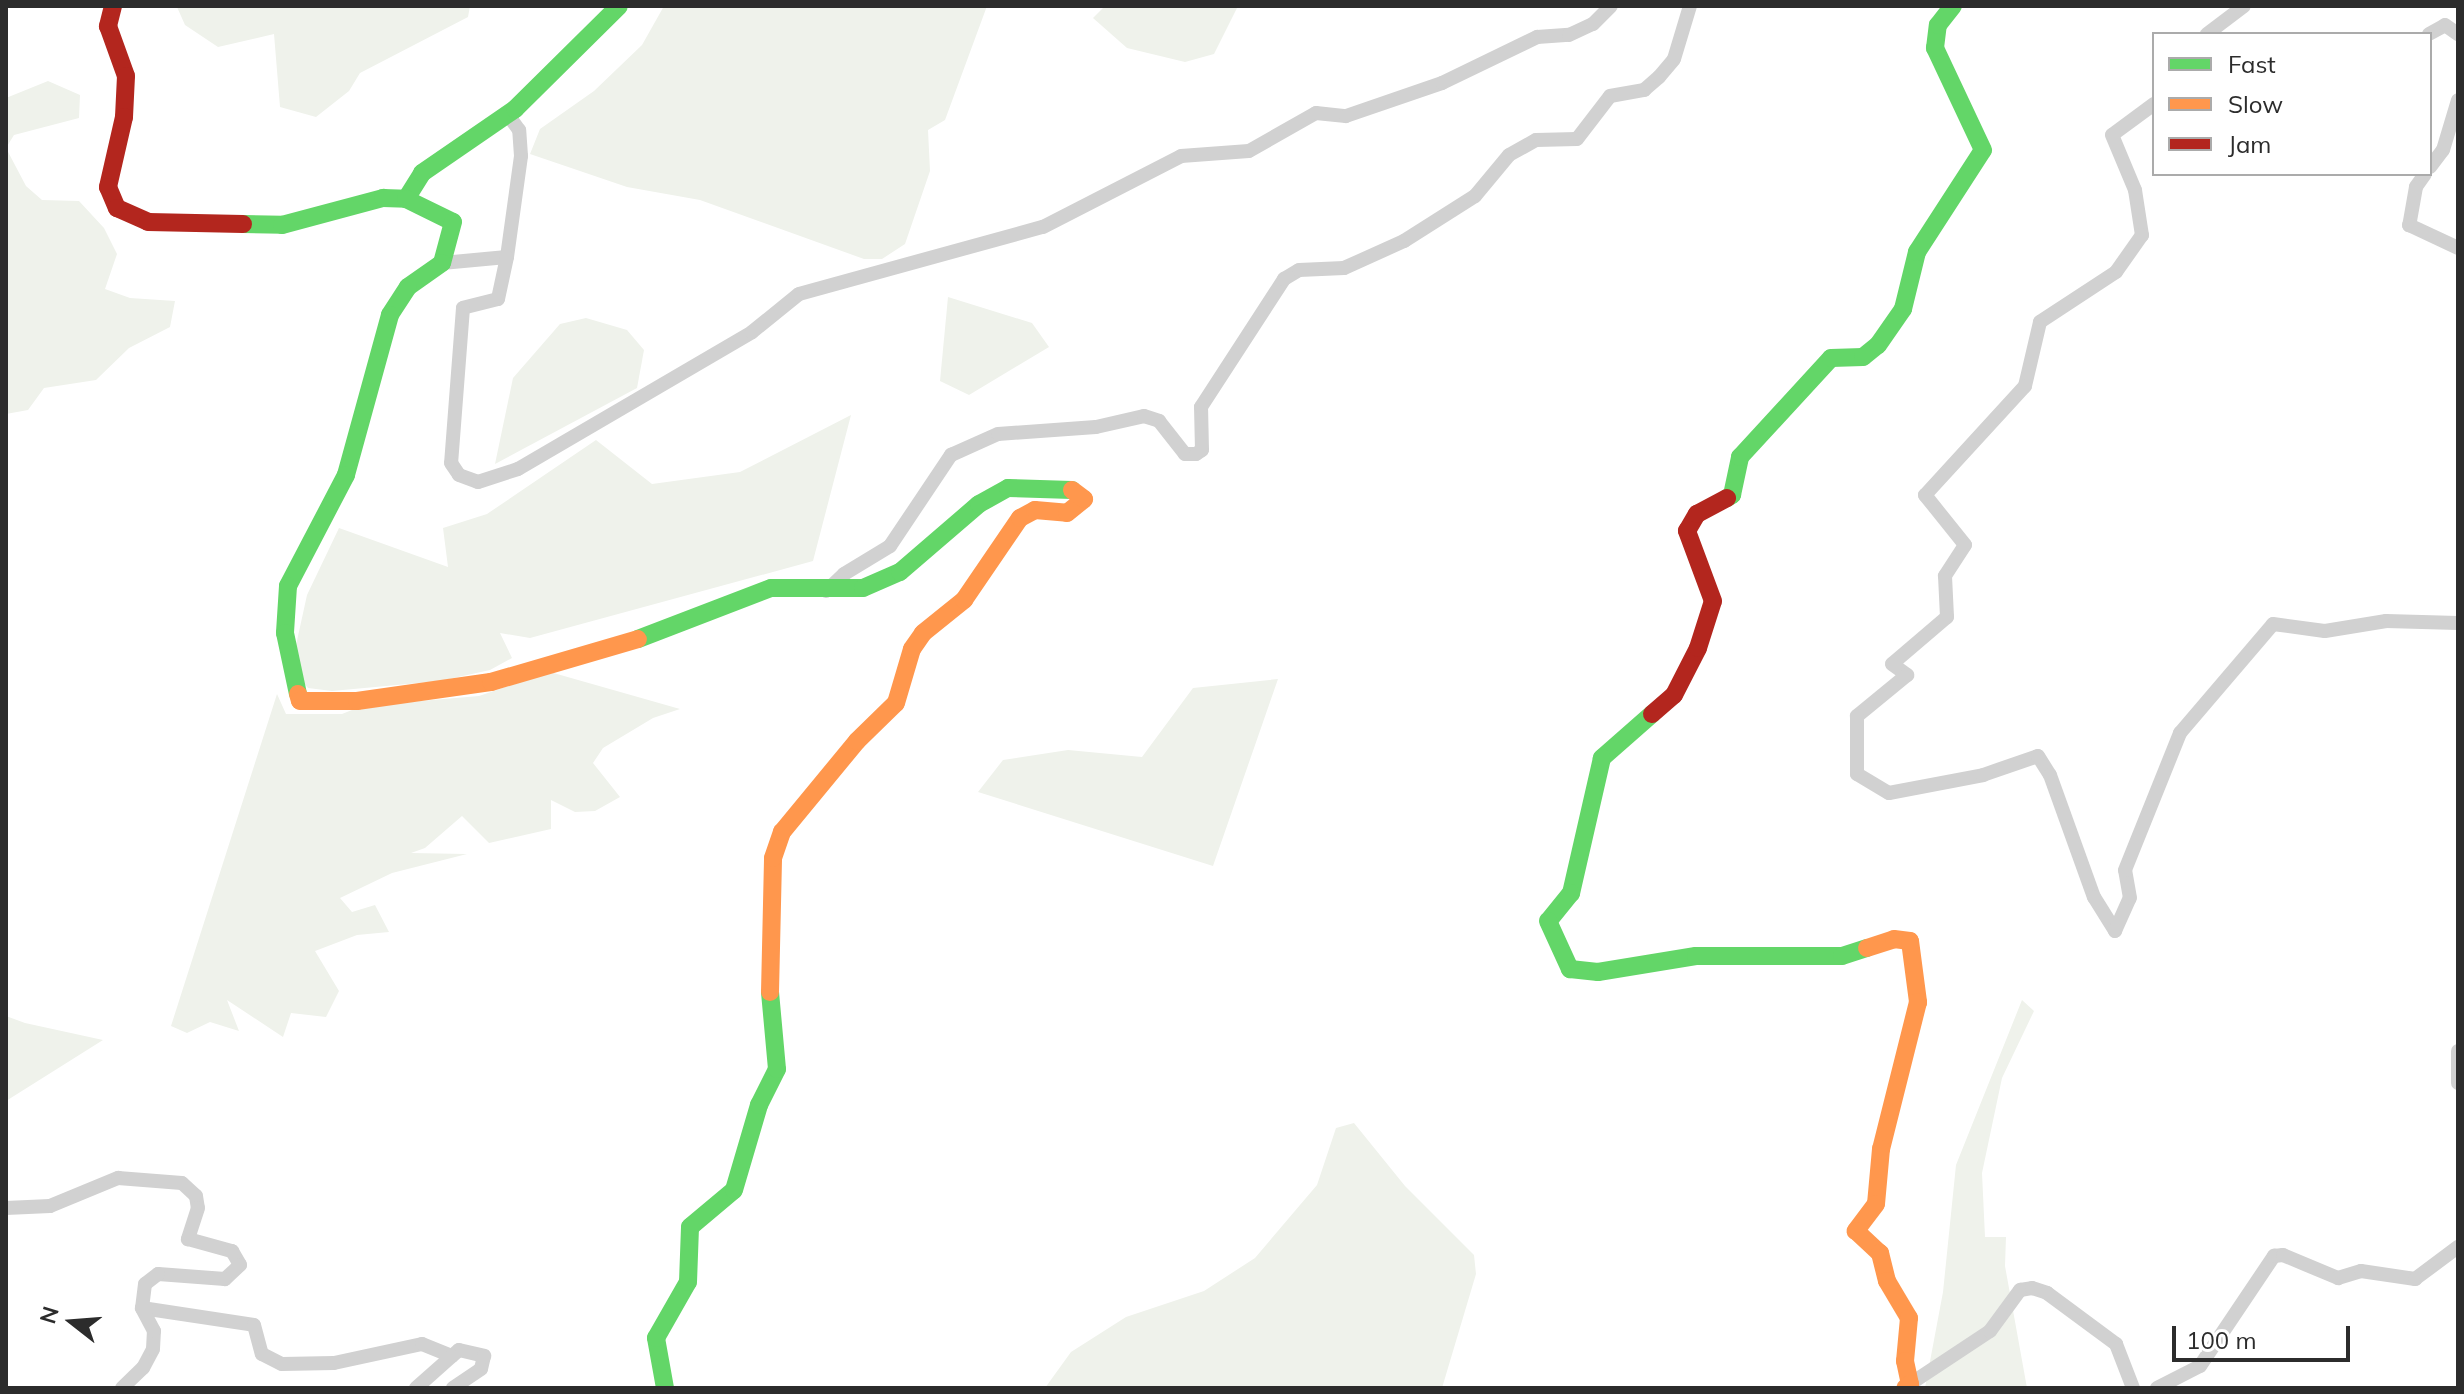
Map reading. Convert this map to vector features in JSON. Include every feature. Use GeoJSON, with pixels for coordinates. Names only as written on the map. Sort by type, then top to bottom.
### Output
{"type":"FeatureCollection","features":[{"type":"Feature","properties":{"kind":"main road"},"geometry":{"type":"LineString","coordinates":[[113,6],[108,26],[126,76],[124,117],[108,187],[117,208],[148,222],[245,227],[318,219],[383,198],[406,199],[453,222],[442,263],[408,287],[390,315],[346,475],[288,586],[285,633],[300,701],[357,701],[491,682],[594,648],[681,626],[771,588],[826,591],[863,588],[891,577],[979,504],[1008,488],[1077,490],[1084,499],[1067,513],[1035,510],[1020,518],[964,600],[923,633],[912,649],[896,703],[857,741],[782,832],[773,858],[769,938],[770,1012],[777,1069],[759,1105],[734,1190],[690,1227],[688,1282],[656,1338],[665,1388]]}},
{"type":"Feature","properties":{"kind":"main road"},"geometry":{"type":"LineString","coordinates":[[406,199],[422,173],[508,115],[619,6]]}},
{"type":"Feature","properties":{"kind":"main road"},"geometry":{"type":"LineString","coordinates":[[1907,1386],[1905,1361],[1909,1318],[1887,1281],[1880,1253],[1856,1231],[1876,1204],[1881,1149],[1918,1002],[1910,941],[1894,939],[1842,956],[1696,956],[1598,972],[1570,969],[1548,921],[1571,893],[1602,758],[1674,695],[1698,648],[1713,601],[1687,531],[1697,514],[1732,495],[1740,457],[1831,358],[1863,357],[1878,345],[1903,309],[1917,252],[1983,150],[1935,48],[1938,25],[1953,6]]}},
{"type":"Feature","properties":{"kind":"street"},"geometry":{"type":"LineString","coordinates":[[508,115],[519,130],[521,156],[498,299],[463,308],[451,463],[459,475],[478,482],[518,469],[752,332],[799,294],[1043,227],[1181,156],[1249,151],[1316,113],[1346,116],[1442,83],[1537,37],[1569,35],[1593,24],[1611,6]]}},
{"type":"Feature","properties":{"kind":"street"},"geometry":{"type":"LineString","coordinates":[[826,591],[844,574],[890,546],[951,455],[998,434],[1096,427],[1144,416],[1159,421],[1185,454],[1196,454],[1202,450],[1201,407],[1284,279],[1299,270],[1344,268],[1404,241],[1475,196],[1509,155],[1536,140],[1577,139],[1610,96],[1644,90],[1659,77],[1674,59],[1690,6]]}},
{"type":"Feature","properties":{"kind":"street"},"geometry":{"type":"LineString","coordinates":[[2210,32],[2244,6]]}},
{"type":"Feature","properties":{"kind":"street"},"geometry":{"type":"LineString","coordinates":[[2432,32],[2445,25],[2458,34]]}},
{"type":"Feature","properties":{"kind":"street"},"geometry":{"type":"LineString","coordinates":[[2432,164],[2443,150],[2458,100]]}},
{"type":"Feature","properties":{"kind":"street"},"geometry":{"type":"LineString","coordinates":[[2152,105],[2112,135],[2135,190],[2142,235],[2116,272],[2040,322],[2025,386],[1925,495],[1965,545],[1945,576],[1947,617],[1892,664],[1907,675],[1857,716],[1857,774],[1889,793],[1983,775],[2038,756],[2050,775],[2094,897],[2115,931],[2130,898],[2125,870],[2180,733],[2273,624],[2325,631],[2386,621],[2458,623]]}},
{"type":"Feature","properties":{"kind":"street"},"geometry":{"type":"LineString","coordinates":[[2424,176],[2416,187],[2409,225],[2458,248]]}},
{"type":"Feature","properties":{"kind":"street"},"geometry":{"type":"LineString","coordinates":[[442,263],[507,257]]}},
{"type":"Feature","properties":{"kind":"street"},"geometry":{"type":"LineString","coordinates":[[2458,1051],[2458,1083]]}},
{"type":"Feature","properties":{"kind":"street"},"geometry":{"type":"LineString","coordinates":[[6,1208],[50,1206],[118,1178],[140,1176],[191,1188],[198,1208],[188,1239],[232,1251],[240,1257],[238,1272],[225,1279],[158,1274],[145,1284],[142,1308],[154,1331],[153,1349],[143,1368],[122,1388]]}},
{"type":"Feature","properties":{"kind":"street"},"geometry":{"type":"LineString","coordinates":[[2157,1388],[2200,1366],[2274,1256],[2283,1255],[2338,1278],[2361,1271],[2415,1279],[2458,1247]]}},
{"type":"Feature","properties":{"kind":"street"},"geometry":{"type":"LineString","coordinates":[[1907,1386],[1990,1331],[2020,1290],[2032,1288],[2047,1293],[2116,1344],[2133,1388]]}},
{"type":"Feature","properties":{"kind":"street"},"geometry":{"type":"LineString","coordinates":[[142,1308],[254,1325],[262,1354],[282,1364],[334,1363],[422,1344],[452,1356]]}},
{"type":"Feature","properties":{"kind":"street"},"geometry":{"type":"LineString","coordinates":[[416,1388],[459,1350],[476,1351],[485,1361],[453,1388]]}},
{"type":"Feature","properties":{"kind":"shaded area"},"geometry":{"type":"Polygon","coordinates":[[[470,6],[468,17],[360,73],[349,91],[316,117],[280,107],[274,34],[218,47],[185,25],[177,7],[470,6]]]}},
{"type":"Feature","properties":{"kind":"shaded area"},"geometry":{"type":"Polygon","coordinates":[[[664,6],[987,6],[945,120],[928,130],[930,171],[905,244],[882,259],[864,259],[700,200],[627,187],[530,154],[540,129],[594,91],[642,45],[664,6]]]}},
{"type":"Feature","properties":{"kind":"shaded area"},"geometry":{"type":"Polygon","coordinates":[[[1105,6],[1238,6],[1214,54],[1185,62],[1127,48],[1093,18],[1105,6]]]}},
{"type":"Feature","properties":{"kind":"shaded area"},"geometry":{"type":"Polygon","coordinates":[[[48,81],[80,95],[79,118],[14,135],[6,148],[6,98],[48,81]]]}},
{"type":"Feature","properties":{"kind":"shaded area"},"geometry":{"type":"Polygon","coordinates":[[[6,148],[26,186],[42,200],[79,201],[104,228],[117,254],[105,289],[130,298],[175,301],[170,327],[129,348],[96,380],[44,388],[28,410],[6,414],[6,148]]]}},
{"type":"Feature","properties":{"kind":"shaded area"},"geometry":{"type":"Polygon","coordinates":[[[948,297],[1032,323],[1049,347],[969,395],[940,381],[948,297]]]}},
{"type":"Feature","properties":{"kind":"shaded area"},"geometry":{"type":"Polygon","coordinates":[[[586,318],[627,330],[644,350],[637,388],[495,464],[513,378],[560,324],[586,318]]]}},
{"type":"Feature","properties":{"kind":"shaded area"},"geometry":{"type":"Polygon","coordinates":[[[851,415],[813,561],[530,638],[500,633],[512,658],[490,670],[440,681],[332,691],[308,688],[291,668],[307,595],[339,528],[448,567],[443,528],[487,514],[596,440],[652,484],[740,472],[851,415]]]}},
{"type":"Feature","properties":{"kind":"shaded area"},"geometry":{"type":"Polygon","coordinates":[[[550,672],[680,709],[653,718],[603,748],[593,763],[620,797],[595,811],[575,812],[551,800],[551,829],[489,843],[462,816],[425,848],[411,853],[467,854],[392,873],[340,898],[352,912],[375,905],[389,932],[357,935],[315,951],[339,991],[326,1017],[291,1013],[283,1037],[227,1000],[239,1031],[210,1022],[187,1033],[171,1026],[277,694],[286,714],[342,714],[362,706],[479,696],[550,672]]]}},
{"type":"Feature","properties":{"kind":"shaded area"},"geometry":{"type":"Polygon","coordinates":[[[1278,679],[1213,866],[978,792],[1003,760],[1068,750],[1142,757],[1193,688],[1278,679]]]}},
{"type":"Feature","properties":{"kind":"shaded area"},"geometry":{"type":"Polygon","coordinates":[[[2022,1000],[2034,1011],[2002,1078],[1982,1173],[1985,1237],[2006,1237],[2005,1266],[2027,1388],[1925,1388],[1943,1292],[1956,1165],[2022,1000]]]}},
{"type":"Feature","properties":{"kind":"shaded area"},"geometry":{"type":"Polygon","coordinates":[[[6,1016],[25,1023],[103,1040],[6,1101],[6,1016]]]}},
{"type":"Feature","properties":{"kind":"shaded area"},"geometry":{"type":"Polygon","coordinates":[[[1354,1123],[1405,1186],[1474,1255],[1476,1274],[1442,1388],[1045,1388],[1071,1352],[1126,1317],[1204,1291],[1255,1258],[1317,1185],[1336,1128],[1354,1123]]]}},
{"type":"Feature","properties":{"kind":"traffic: fast"},"geometry":{"type":"LineString","coordinates":[[406,199],[422,173],[515,109],[619,6]]}},
{"type":"Feature","properties":{"kind":"traffic: fast"},"geometry":{"type":"LineString","coordinates":[[1727,498],[1732,495],[1740,457],[1831,358],[1863,357],[1878,345],[1903,309],[1917,252],[1983,150],[1935,48],[1938,25],[1953,6]]}},
{"type":"Feature","properties":{"kind":"traffic: fast"},"geometry":{"type":"LineString","coordinates":[[243,224],[282,225],[383,198],[406,199],[453,222],[442,263],[408,287],[390,315],[346,475],[288,586],[285,633],[298,694]]}},
{"type":"Feature","properties":{"kind":"traffic: fast"},"geometry":{"type":"LineString","coordinates":[[638,639],[771,588],[863,588],[900,572],[979,504],[1008,488],[1072,490]]}},
{"type":"Feature","properties":{"kind":"traffic: fast"},"geometry":{"type":"LineString","coordinates":[[1652,714],[1602,758],[1571,893],[1548,921],[1570,969],[1598,972],[1696,956],[1842,956],[1867,948]]}},
{"type":"Feature","properties":{"kind":"traffic: fast"},"geometry":{"type":"LineString","coordinates":[[665,1388],[656,1338],[688,1282],[690,1227],[734,1190],[759,1105],[777,1069],[770,992]]}},
{"type":"Feature","properties":{"kind":"traffic: slow"},"geometry":{"type":"LineString","coordinates":[[770,992],[773,858],[782,832],[857,741],[896,703],[912,649],[923,633],[964,600],[1020,518],[1035,510],[1067,513],[1084,499],[1072,490]]}},
{"type":"Feature","properties":{"kind":"traffic: slow"},"geometry":{"type":"LineString","coordinates":[[298,694],[300,701],[357,701],[491,682],[638,639]]}},
{"type":"Feature","properties":{"kind":"traffic: slow"},"geometry":{"type":"LineString","coordinates":[[1867,948],[1894,939],[1910,941],[1918,1002],[1881,1149],[1876,1204],[1856,1231],[1880,1253],[1887,1281],[1909,1318],[1905,1361],[1910,1384],[1905,1388]]}},
{"type":"Feature","properties":{"kind":"traffic: jam"},"geometry":{"type":"LineString","coordinates":[[113,6],[108,26],[126,76],[124,117],[108,187],[117,208],[148,222],[243,224]]}},
{"type":"Feature","properties":{"kind":"traffic: jam"},"geometry":{"type":"LineString","coordinates":[[1652,714],[1674,695],[1698,648],[1713,601],[1687,531],[1697,514],[1727,498]]}}]}
